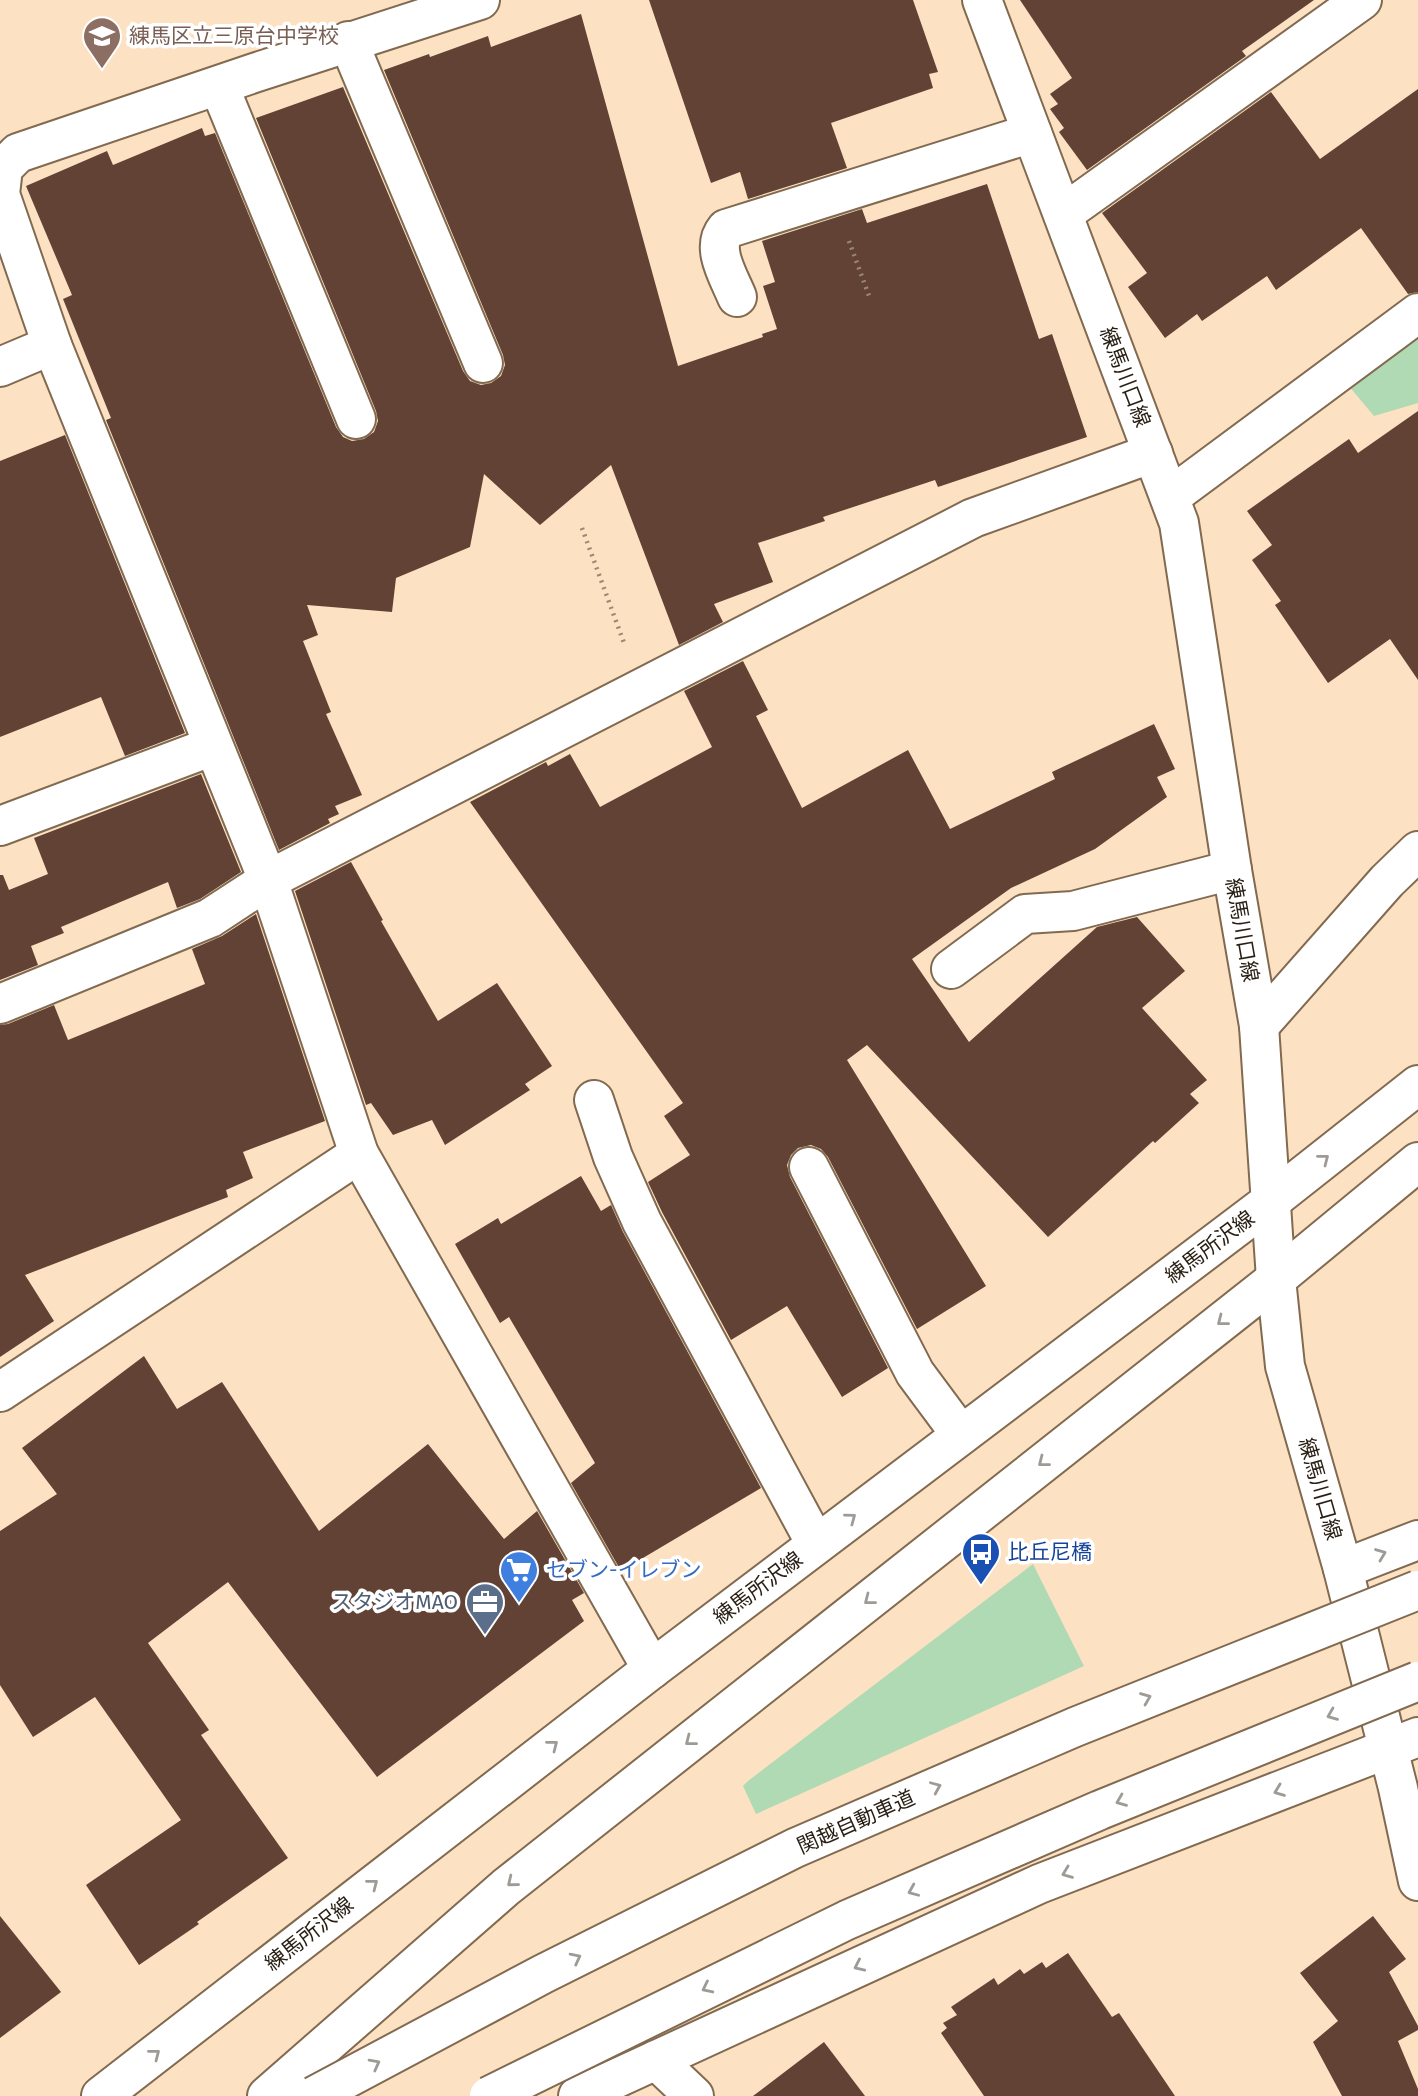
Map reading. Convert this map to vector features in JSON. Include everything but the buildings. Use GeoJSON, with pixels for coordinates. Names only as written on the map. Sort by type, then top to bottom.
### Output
{"type":"FeatureCollection","features":[{"type":"Feature","properties":{"kind":"main road"},"geometry":{"type":"LineString","coordinates":[[481,0],[348,41],[18,153],[3,168],[0,194],[52,345],[268,880],[359,1154],[652,1669]]}},
{"type":"Feature","properties":{"kind":"main road","name":"練馬川口線"},"geometry":{"type":"LineString","coordinates":[[982,0],[1179,523],[1232,870],[1259,1026],[1276,1279],[1285,1366],[1343,1569],[1403,1743],[1418,1881]]}},
{"type":"Feature","properties":{"kind":"main road"},"geometry":{"type":"LineString","coordinates":[[1063,214],[1362,0]]}},
{"type":"Feature","properties":{"kind":"main road"},"geometry":{"type":"LineString","coordinates":[[348,41],[484,363]]}},
{"type":"Feature","properties":{"kind":"main road"},"geometry":{"type":"LineString","coordinates":[[219,86],[356,419]]}},
{"type":"Feature","properties":{"kind":"main road"},"geometry":{"type":"LineString","coordinates":[[737,297],[719,250],[720,237],[726,229],[1032,133]]}},
{"type":"Feature","properties":{"kind":"main road"},"geometry":{"type":"LineString","coordinates":[[1170,497],[1418,313]]}},
{"type":"Feature","properties":{"kind":"main road"},"geometry":{"type":"LineString","coordinates":[[0,367],[52,345]]}},
{"type":"Feature","properties":{"kind":"main road"},"geometry":{"type":"LineString","coordinates":[[0,1004],[210,918],[268,880],[973,518],[1153,453]]}},
{"type":"Feature","properties":{"kind":"main road"},"geometry":{"type":"LineString","coordinates":[[0,826],[213,746]]}},
{"type":"Feature","properties":{"kind":"main road"},"geometry":{"type":"LineString","coordinates":[[1259,1026],[1387,881],[1418,851]]}},
{"type":"Feature","properties":{"kind":"main road"},"geometry":{"type":"LineString","coordinates":[[951,970],[1025,914],[1073,911],[1232,870]]}},
{"type":"Feature","properties":{"kind":"main road","name":"練馬所沢線"},"geometry":{"type":"LineString","coordinates":[[101,2096],[652,1669],[1271,1201],[1418,1085]]}},
{"type":"Feature","properties":{"kind":"main road"},"geometry":{"type":"LineString","coordinates":[[594,1100],[613,1157],[642,1222],[816,1545]]}},
{"type":"Feature","properties":{"kind":"main road"},"geometry":{"type":"LineString","coordinates":[[0,1392],[359,1154]]}},
{"type":"Feature","properties":{"kind":"main road"},"geometry":{"type":"LineString","coordinates":[[267,2096],[506,1887],[1276,1279],[1418,1162]]}},
{"type":"Feature","properties":{"kind":"main road"},"geometry":{"type":"LineString","coordinates":[[809,1167],[915,1373],[961,1435]]}},
{"type":"Feature","properties":{"kind":"main road"},"geometry":{"type":"LineString","coordinates":[[1343,1569],[1418,1540]]}},
{"type":"Feature","properties":{"kind":"main road","name":"関越自動車道"},"geometry":{"type":"LineString","coordinates":[[314,2096],[544,1974],[795,1848],[1075,1727],[1418,1590]]}},
{"type":"Feature","properties":{"kind":"main road"},"geometry":{"type":"LineString","coordinates":[[489,2096],[846,1920],[1100,1810],[1418,1681]]}},
{"type":"Feature","properties":{"kind":"main road"},"geometry":{"type":"LineString","coordinates":[[578,2096],[1038,1884],[1403,1743]]}},
{"type":"Feature","properties":{"kind":"main road"},"geometry":{"type":"LineString","coordinates":[[656,2060],[694,2096]]}},
{"type":"Feature","properties":{"kind":"path"},"geometry":{"type":"LineString","coordinates":[[582,528],[642,689]]}},
{"type":"Feature","properties":{"kind":"green space"},"geometry":{"type":"Polygon","coordinates":[[[1418,333],[1418,403],[1374,416],[1348,385],[1418,333]]]}},
{"type":"Feature","properties":{"kind":"green space"},"geometry":{"type":"Polygon","coordinates":[[[1033,1564],[1084,1666],[756,1814],[743,1786],[748,1781],[1033,1564]]]}},
{"type":"Feature","properties":{"kind":"place","name":"練馬区立三原台中学校"},"geometry":{"type":"Point","coordinates":[102,70]}},
{"type":"Feature","properties":{"kind":"place","name":"比丘尼橋"},"geometry":{"type":"Point","coordinates":[981,1586]}},
{"type":"Feature","properties":{"kind":"place","name":"セブン-イレブン"},"geometry":{"type":"Point","coordinates":[519,1604]}},
{"type":"Feature","properties":{"kind":"place","name":"スタジオMAO"},"geometry":{"type":"Point","coordinates":[485,1636]}}]}
